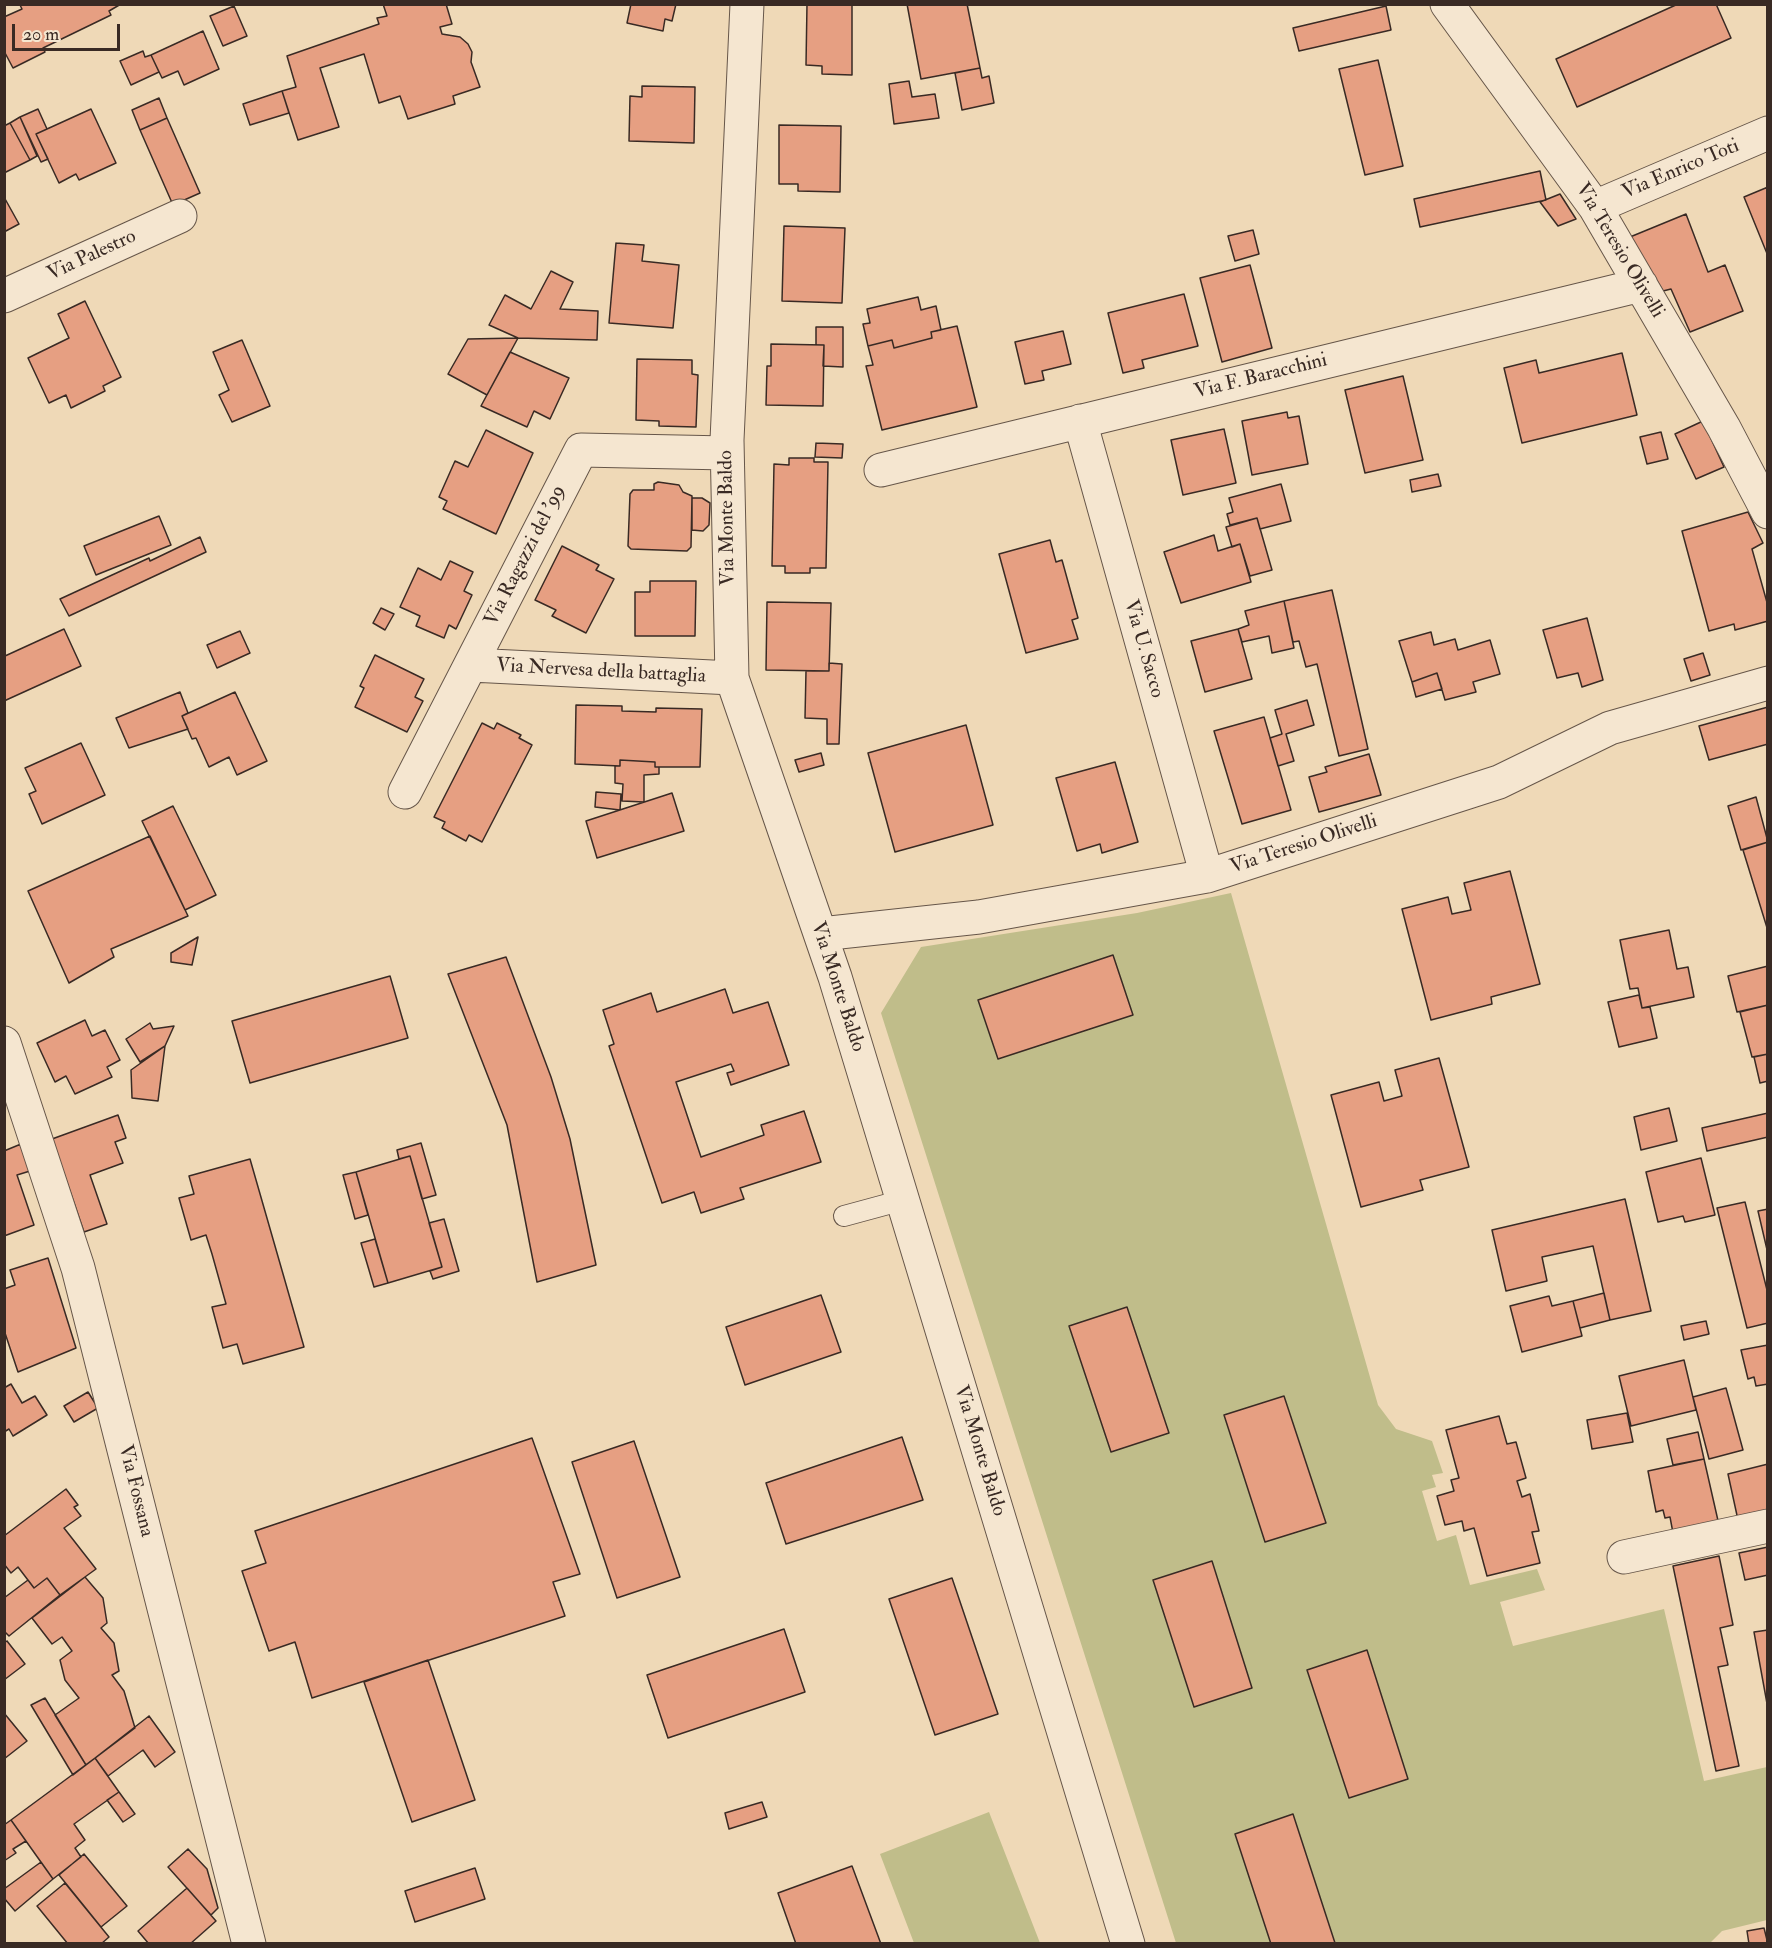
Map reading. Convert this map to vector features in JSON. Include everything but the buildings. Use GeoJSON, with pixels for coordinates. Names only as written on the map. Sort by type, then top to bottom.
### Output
{"type":"FeatureCollection","features":[{"type":"Feature","properties":{"kind":"street","name":"Via Monte Baldo"},"geometry":{"type":"LineString","coordinates":[[747,4],[727,453],[732,678],[821,934],[1128,1944]]}},
{"type":"Feature","properties":{"kind":"street","name":"Via Teresio Olivelli"},"geometry":{"type":"LineString","coordinates":[[1447,4],[1595,207],[1724,428],[1767,513]]}},
{"type":"Feature","properties":{"kind":"street","name":"Via Enrico Toti"},"geometry":{"type":"LineString","coordinates":[[1595,207],[1767,133]]}},
{"type":"Feature","properties":{"kind":"street","name":"Via Palestro"},"geometry":{"type":"LineString","coordinates":[[4,296],[180,216]]}},
{"type":"Feature","properties":{"kind":"street","name":"Via F. Baracchini"},"geometry":{"type":"LineString","coordinates":[[880,470],[1641,285]]}},
{"type":"Feature","properties":{"kind":"street","name":"Via U. Sacco"},"geometry":{"type":"LineString","coordinates":[[1080,421],[1207,876]]}},
{"type":"Feature","properties":{"kind":"street","name":"Via Ragazzi del '99"},"geometry":{"type":"LineString","coordinates":[[405,792],[581,450],[727,453]]}},
{"type":"Feature","properties":{"kind":"street","name":"Via Nervesa della battaglia"},"geometry":{"type":"LineString","coordinates":[[471,665],[732,678]]}},
{"type":"Feature","properties":{"kind":"street","name":"Via Teresio Olivelli"},"geometry":{"type":"LineString","coordinates":[[821,934],[979,917],[1207,876],[1499,782],[1610,728],[1767,684]]}},
{"type":"Feature","properties":{"kind":"street","name":"Via Fossana"},"geometry":{"type":"LineString","coordinates":[[4,1043],[78,1268],[249,1944]]}},
{"type":"Feature","properties":{"kind":"street"},"geometry":{"type":"LineString","coordinates":[[1624,1557],[1767,1526]]}},
{"type":"Feature","properties":{"kind":"lane"},"geometry":{"type":"LineString","coordinates":[[844,1216],[903,1200]]}},
{"type":"Feature","properties":{"kind":"shaded area"},"geometry":{"type":"Polygon","coordinates":[[[1231,893],[1378,1405],[1396,1429],[1432,1441],[1443,1473],[1432,1475],[1436,1487],[1422,1491],[1437,1541],[1456,1535],[1470,1585],[1537,1569],[1545,1590],[1500,1602],[1513,1646],[1664,1609],[1704,1781],[1767,1767],[1767,1920],[1722,1931],[1709,1944],[1176,1943],[881,1013],[921,947],[1137,913],[1231,893]]]}},
{"type":"Feature","properties":{"kind":"shaded area"},"geometry":{"type":"Polygon","coordinates":[[[989,1812],[1040,1943],[914,1943],[880,1854],[989,1812]]]}}]}
